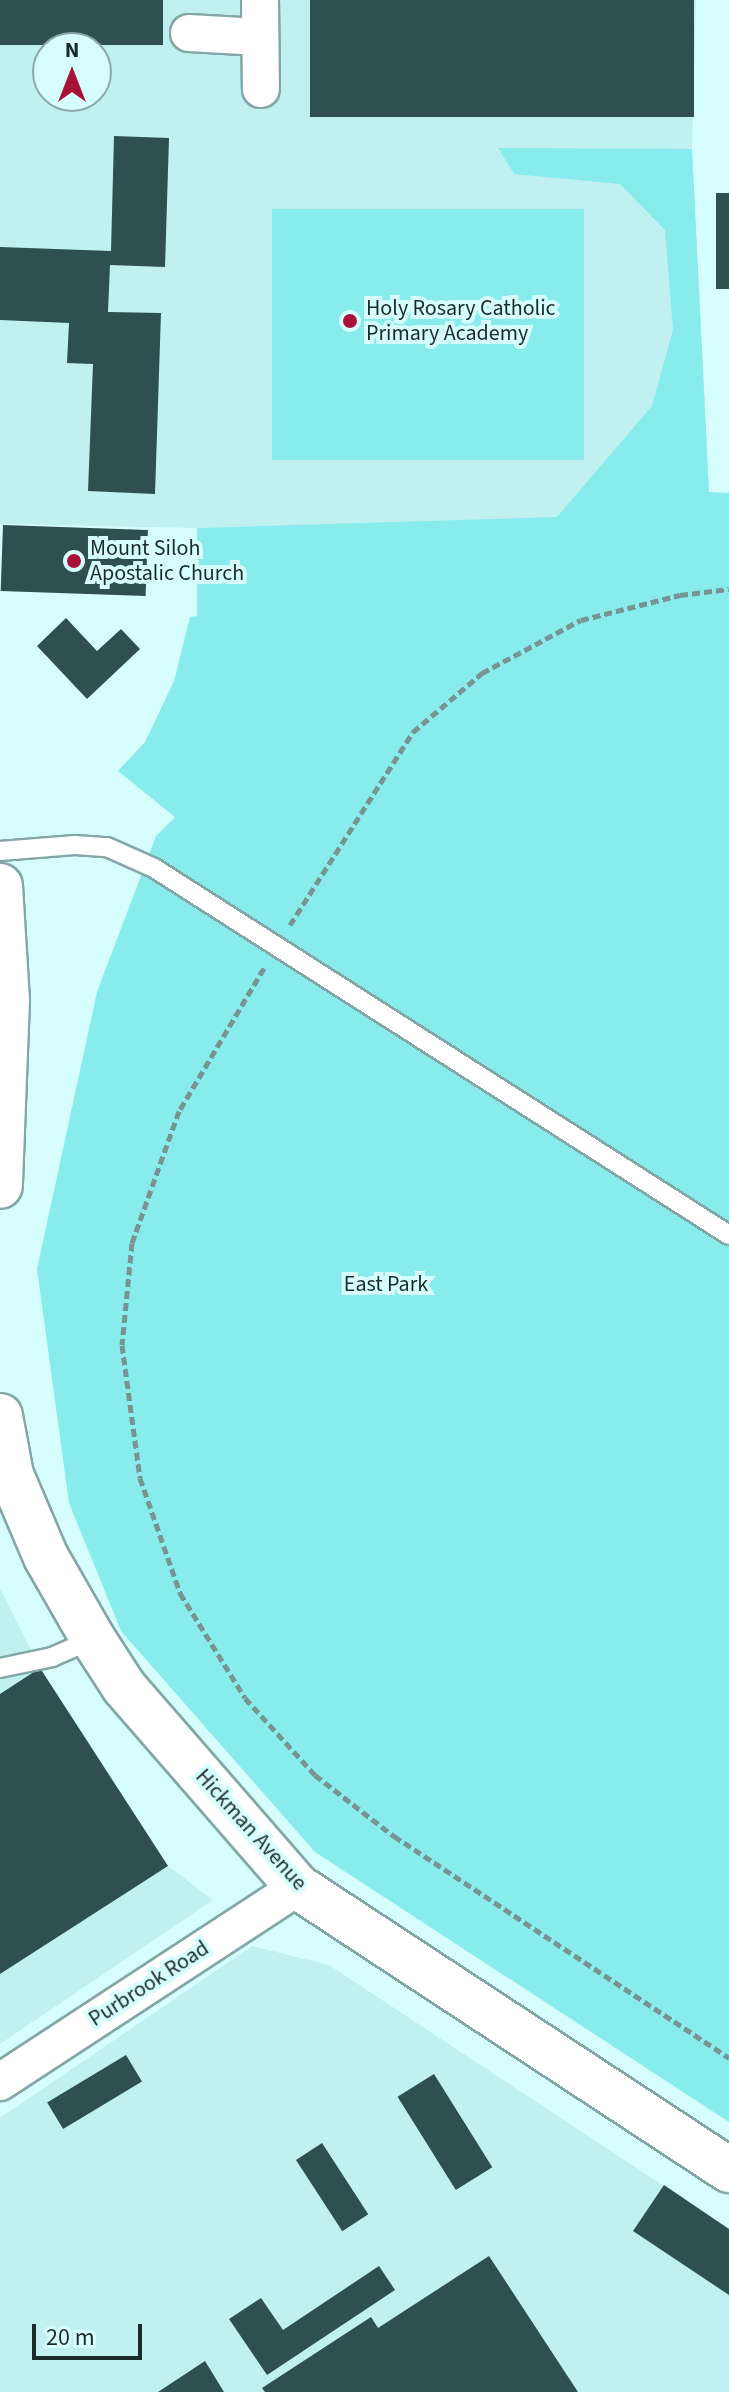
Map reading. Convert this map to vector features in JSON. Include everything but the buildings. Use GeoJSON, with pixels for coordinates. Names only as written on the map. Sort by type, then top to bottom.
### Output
{"type":"FeatureCollection","features":[{"type":"Feature","properties":{"kind":"street"},"geometry":{"type":"LineString","coordinates":[[260,0],[261,89]]}},
{"type":"Feature","properties":{"kind":"street"},"geometry":{"type":"LineString","coordinates":[[189,33],[260,37]]}},
{"type":"Feature","properties":{"kind":"street"},"geometry":{"type":"LineString","coordinates":[[0,886],[7,1000],[0,1186]]}},
{"type":"Feature","properties":{"kind":"street","name":"Hickman Avenue"},"geometry":{"type":"LineString","coordinates":[[0,1416],[11,1475],[46,1557],[93,1639],[124,1687],[298,1887],[729,2170]]}},
{"type":"Feature","properties":{"kind":"street","name":"Purbrook Road"},"geometry":{"type":"LineString","coordinates":[[0,2082],[298,1887]]}},
{"type":"Feature","properties":{"kind":"lane"},"geometry":{"type":"LineString","coordinates":[[0,851],[75,845],[107,847],[154,868],[729,1235]]}},
{"type":"Feature","properties":{"kind":"lane"},"geometry":{"type":"LineString","coordinates":[[0,1668],[52,1657],[93,1639]]}},
{"type":"Feature","properties":{"kind":"path"},"geometry":{"type":"LineString","coordinates":[[729,589],[680,595],[581,620],[482,673],[413,732],[277,946],[179,1111],[132,1243],[122,1345],[140,1478],[180,1593],[245,1698],[315,1775],[394,1836],[729,2058]]}},
{"type":"Feature","properties":{"kind":"shaded area","name":"Holy Rosary Catholic Primary Academy"},"geometry":{"type":"Polygon","coordinates":[[[0,0],[696,0],[692,149],[709,493],[557,518],[197,528],[0,524],[0,0]]]}},
{"type":"Feature","properties":{"kind":"shaded area"},"geometry":{"type":"Polygon","coordinates":[[[0,1588],[40,1668],[168,1866],[213,1900],[0,2044],[0,1588]]]}},
{"type":"Feature","properties":{"kind":"shaded area"},"geometry":{"type":"Polygon","coordinates":[[[252,1946],[329,1965],[729,2229],[729,2392],[0,2392],[0,2118],[252,1946]]]}},
{"type":"Feature","properties":{"kind":"green space","name":"East Park"},"geometry":{"type":"Polygon","coordinates":[[[498,148],[692,149],[709,492],[729,493],[729,2122],[315,1852],[121,1631],[69,1503],[37,1269],[97,992],[156,836],[175,817],[118,771],[145,742],[174,681],[190,617],[197,616],[197,528],[557,517],[652,406],[673,330],[665,230],[620,184],[514,174],[498,148]]]}},
{"type":"Feature","properties":{"kind":"green space"},"geometry":{"type":"Polygon","coordinates":[[[272,209],[584,209],[584,460],[272,460],[272,209]]]}},
{"type":"Feature","properties":{"kind":"place","name":"Holy Rosary Catholic Primary Academy"},"geometry":{"type":"Point","coordinates":[350,321]}},
{"type":"Feature","properties":{"kind":"place","name":"Mount Siloh Apostalic Church"},"geometry":{"type":"Point","coordinates":[74,561]}}]}
